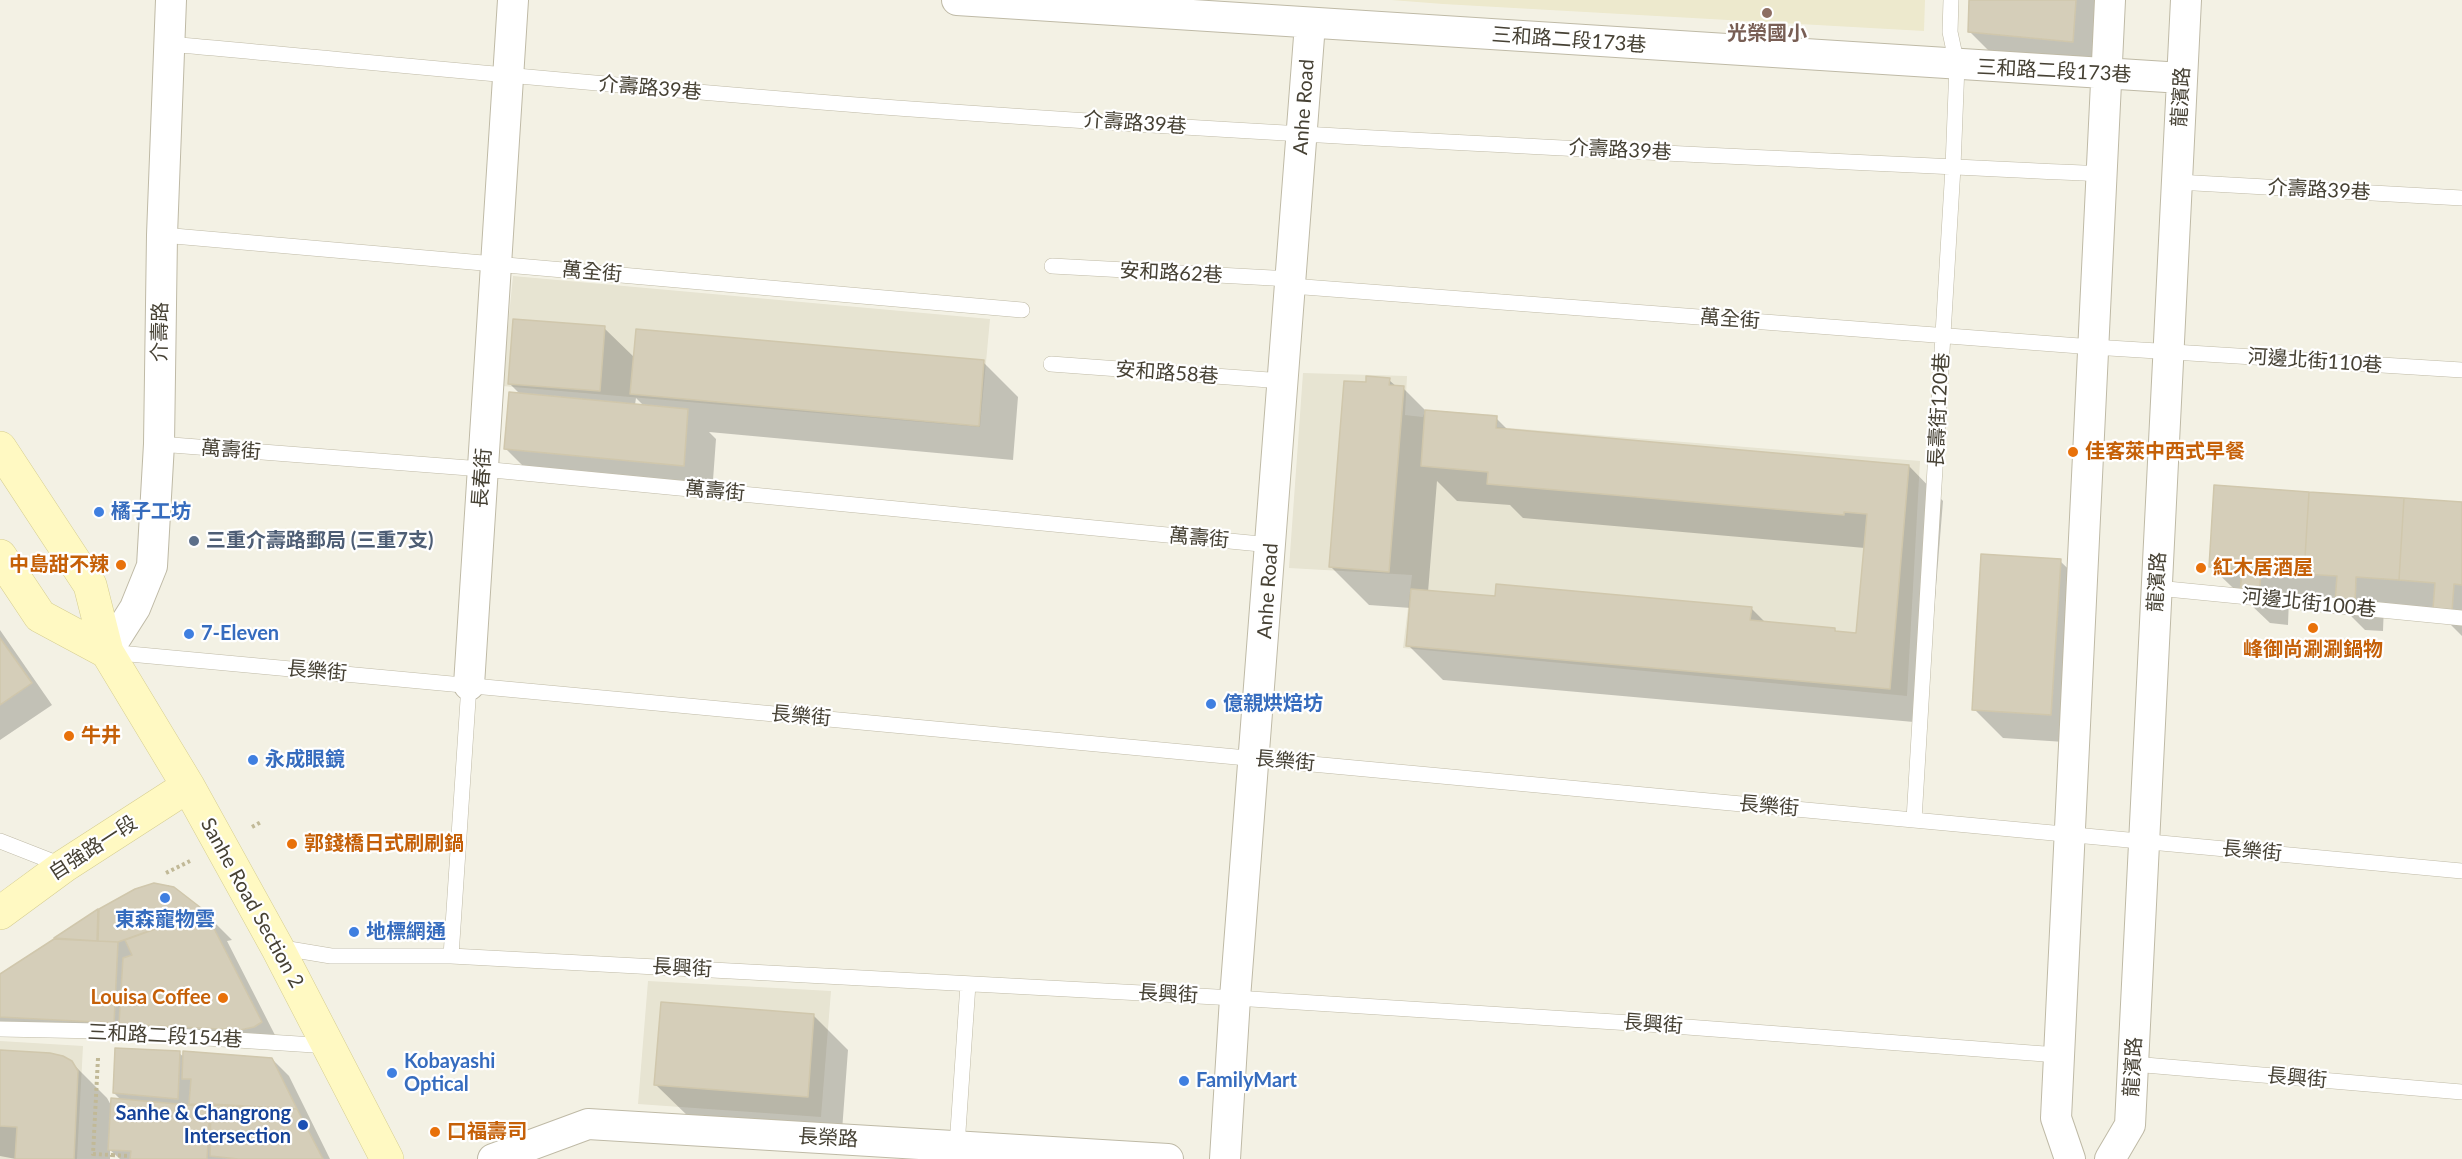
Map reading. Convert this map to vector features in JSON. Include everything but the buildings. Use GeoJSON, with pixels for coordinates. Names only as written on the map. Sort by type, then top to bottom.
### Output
{"type":"FeatureCollection","features":[{"type":"Feature","properties":{"kind":"main road","name":"Sanhe Road Section 2"},"geometry":{"type":"LineString","coordinates":[[0,448],[90,585],[107,652],[188,786],[277,947],[387,1159]]}},
{"type":"Feature","properties":{"kind":"main road"},"geometry":{"type":"LineString","coordinates":[[0,556],[39,616],[107,652]]}},
{"type":"Feature","properties":{"kind":"main road","name":"自強路一段"},"geometry":{"type":"LineString","coordinates":[[0,913],[64,866],[188,786]]}},
{"type":"Feature","properties":{"kind":"street","name":"介壽路"},"geometry":{"type":"LineString","coordinates":[[107,652],[135,608],[152,566],[159,444],[162,235],[171,0]]}},
{"type":"Feature","properties":{"kind":"street","name":"長春街"},"geometry":{"type":"LineString","coordinates":[[469,685],[513,0]]}},
{"type":"Feature","properties":{"kind":"street","name":"三和路二段173巷"},"geometry":{"type":"LineString","coordinates":[[957,0],[2182,78]]}},
{"type":"Feature","properties":{"kind":"street"},"geometry":{"type":"LineString","coordinates":[[2070,1159],[2056,1118],[2058,1055],[2110,0]]}},
{"type":"Feature","properties":{"kind":"street","name":"龍濱路"},"geometry":{"type":"LineString","coordinates":[[2110,1159],[2130,1125],[2186,0]]}},
{"type":"Feature","properties":{"kind":"street","name":"Anhe Road"},"geometry":{"type":"LineString","coordinates":[[1225,1159],[1235,998],[1310,24]]}},
{"type":"Feature","properties":{"kind":"street","name":"長榮路"},"geometry":{"type":"LineString","coordinates":[[493,1159],[588,1124],[1168,1159]]}},
{"type":"Feature","properties":{"kind":"lane","name":"長壽街120巷"},"geometry":{"type":"LineString","coordinates":[[1914,820],[1953,167],[1957,65],[1950,32],[1951,0]]}},
{"type":"Feature","properties":{"kind":"lane","name":"介壽路39巷"},"geometry":{"type":"LineString","coordinates":[[170,44],[899,108],[1302,134],[2102,174]]}},
{"type":"Feature","properties":{"kind":"lane","name":"介壽路39巷"},"geometry":{"type":"LineString","coordinates":[[2177,182],[2462,198]]}},
{"type":"Feature","properties":{"kind":"lane","name":"萬全街"},"geometry":{"type":"LineString","coordinates":[[162,235],[1022,310]]}},
{"type":"Feature","properties":{"kind":"lane","name":"安和路62巷"},"geometry":{"type":"LineString","coordinates":[[1052,266],[1291,283]]}},
{"type":"Feature","properties":{"kind":"lane","name":"萬全街"},"geometry":{"type":"LineString","coordinates":[[1291,283],[2093,347],[2169,351]]}},
{"type":"Feature","properties":{"kind":"lane","name":"河邊北街110巷"},"geometry":{"type":"LineString","coordinates":[[2169,351],[2462,370]]}},
{"type":"Feature","properties":{"kind":"lane","name":"安和路58巷"},"geometry":{"type":"LineString","coordinates":[[1051,364],[1283,381]]}},
{"type":"Feature","properties":{"kind":"lane","name":"萬壽街"},"geometry":{"type":"LineString","coordinates":[[159,444],[482,469],[1271,544]]}},
{"type":"Feature","properties":{"kind":"lane","name":"河邊北街100巷"},"geometry":{"type":"LineString","coordinates":[[2157,588],[2462,618]]}},
{"type":"Feature","properties":{"kind":"lane","name":"長樂街"},"geometry":{"type":"LineString","coordinates":[[107,652],[2462,871]]}},
{"type":"Feature","properties":{"kind":"lane","name":"長春街"},"geometry":{"type":"LineString","coordinates":[[451,956],[469,685]]}},
{"type":"Feature","properties":{"kind":"lane"},"geometry":{"type":"LineString","coordinates":[[0,841],[64,866]]}},
{"type":"Feature","properties":{"kind":"lane","name":"長興街"},"geometry":{"type":"LineString","coordinates":[[277,947],[331,956],[451,956],[1235,998],[1647,1024],[2058,1055]]}},
{"type":"Feature","properties":{"kind":"lane"},"geometry":{"type":"LineString","coordinates":[[957,1146],[968,984]]}},
{"type":"Feature","properties":{"kind":"lane","name":"三和路二段154巷"},"geometry":{"type":"LineString","coordinates":[[0,1029],[99,1031],[330,1047]]}},
{"type":"Feature","properties":{"kind":"lane","name":"長興街"},"geometry":{"type":"LineString","coordinates":[[2133,1064],[2462,1092]]}},
{"type":"Feature","properties":{"kind":"path"},"geometry":{"type":"LineString","coordinates":[[99,1031],[93,1154],[112,1157],[130,1156]]}},
{"type":"Feature","properties":{"kind":"shaded area","name":"光榮國小"},"geometry":{"type":"Polygon","coordinates":[[[1391,0],[1925,0],[1924,31],[1391,0]]]}},
{"type":"Feature","properties":{"kind":"shaded area"},"geometry":{"type":"Polygon","coordinates":[[[513,276],[990,319],[980,427],[502,386],[513,276]]]}},
{"type":"Feature","properties":{"kind":"shaded area"},"geometry":{"type":"Polygon","coordinates":[[[1303,373],[1407,376],[1405,415],[1423,417],[1425,410],[1498,415],[1497,427],[1920,461],[1907,696],[1403,648],[1412,575],[1289,568],[1303,373]]]}},
{"type":"Feature","properties":{"kind":"shaded area"},"geometry":{"type":"Polygon","coordinates":[[[648,981],[831,991],[821,1117],[638,1104],[648,981]]]}},
{"type":"Feature","properties":{"kind":"shaded area"},"geometry":{"type":"Polygon","coordinates":[[[0,1041],[83,1046],[77,1159],[0,1159],[0,1041]]]}},
{"type":"Feature","properties":{"kind":"place","name":"光榮國小"},"geometry":{"type":"Point","coordinates":[1767,13]}},
{"type":"Feature","properties":{"kind":"place","name":"佳客萊中西式早餐"},"geometry":{"type":"Point","coordinates":[2073,452]}},
{"type":"Feature","properties":{"kind":"place","name":"橘子工坊"},"geometry":{"type":"Point","coordinates":[99,512]}},
{"type":"Feature","properties":{"kind":"place","name":"三重介壽路郵局 (三重7支)"},"geometry":{"type":"Point","coordinates":[194,541]}},
{"type":"Feature","properties":{"kind":"place","name":"中島甜不辣"},"geometry":{"type":"Point","coordinates":[121,565]}},
{"type":"Feature","properties":{"kind":"place","name":"紅木居酒屋"},"geometry":{"type":"Point","coordinates":[2201,568]}},
{"type":"Feature","properties":{"kind":"place","name":"峰御尚涮涮鍋物"},"geometry":{"type":"Point","coordinates":[2313,628]}},
{"type":"Feature","properties":{"kind":"place","name":"7-Eleven"},"geometry":{"type":"Point","coordinates":[189,634]}},
{"type":"Feature","properties":{"kind":"place","name":"億親烘焙坊"},"geometry":{"type":"Point","coordinates":[1211,704]}},
{"type":"Feature","properties":{"kind":"place","name":"牛井"},"geometry":{"type":"Point","coordinates":[69,736]}},
{"type":"Feature","properties":{"kind":"place","name":"永成眼鏡"},"geometry":{"type":"Point","coordinates":[253,760]}},
{"type":"Feature","properties":{"kind":"place","name":"郭錢橋日式刷刷鍋"},"geometry":{"type":"Point","coordinates":[292,844]}},
{"type":"Feature","properties":{"kind":"place","name":"東森寵物雲"},"geometry":{"type":"Point","coordinates":[165,898]}},
{"type":"Feature","properties":{"kind":"place","name":"地標網通"},"geometry":{"type":"Point","coordinates":[354,932]}},
{"type":"Feature","properties":{"kind":"place","name":"Louisa Coffee"},"geometry":{"type":"Point","coordinates":[223,998]}},
{"type":"Feature","properties":{"kind":"place","name":"Kobayashi Optical"},"geometry":{"type":"Point","coordinates":[392,1073]}},
{"type":"Feature","properties":{"kind":"place","name":"FamilyMart"},"geometry":{"type":"Point","coordinates":[1184,1081]}},
{"type":"Feature","properties":{"kind":"place","name":"Sanhe & Changrong Intersection"},"geometry":{"type":"Point","coordinates":[303,1125]}},
{"type":"Feature","properties":{"kind":"place","name":"口福壽司"},"geometry":{"type":"Point","coordinates":[435,1132]}}]}
